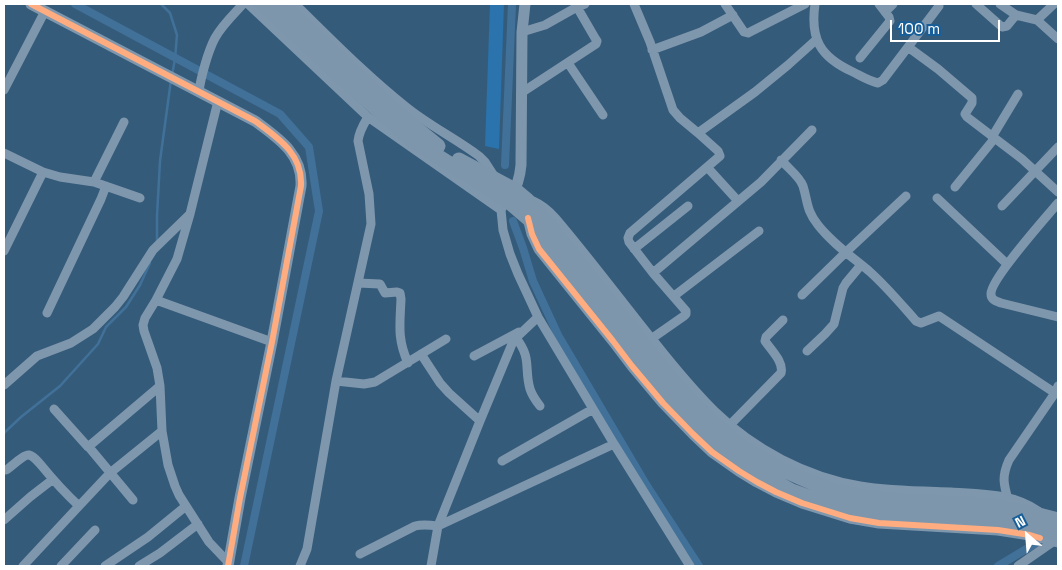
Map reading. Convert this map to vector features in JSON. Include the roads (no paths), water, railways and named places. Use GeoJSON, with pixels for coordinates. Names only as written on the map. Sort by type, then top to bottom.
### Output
{"type":"FeatureCollection","features":[{"type":"Feature","properties":{"kind":"highway"},"geometry":{"type":"LineString","coordinates":[[263,4],[344,80],[412,140],[508,200],[535,224],[662,391],[693,423],[733,457],[792,491],[849,509],[864,511],[930,509],[971,504],[1009,503],[1050,530]]}},
{"type":"Feature","properties":{"kind":"highway"},"geometry":{"type":"LineString","coordinates":[[282,4],[395,111],[445,152],[496,180],[508,200]]}},
{"type":"Feature","properties":{"kind":"highway"},"geometry":{"type":"LineString","coordinates":[[508,200],[527,200],[538,211],[642,334],[668,376],[686,397],[763,460],[831,489],[869,498],[1050,530]]}},
{"type":"Feature","properties":{"kind":"street"},"geometry":{"type":"LineString","coordinates":[[31,4],[198,88],[255,121],[280,140],[293,155],[302,176],[272,342],[228,564]]}},
{"type":"Feature","properties":{"kind":"street"},"geometry":{"type":"LineString","coordinates":[[198,88],[211,48],[220,30],[243,4]]}},
{"type":"Feature","properties":{"kind":"street"},"geometry":{"type":"LineString","coordinates":[[248,4],[368,117],[508,200]]}},
{"type":"Feature","properties":{"kind":"street"},"geometry":{"type":"LineString","coordinates":[[295,4],[400,102],[419,117],[479,156],[496,180]]}},
{"type":"Feature","properties":{"kind":"street"},"geometry":{"type":"LineString","coordinates":[[524,4],[521,165],[520,174],[508,200],[503,230],[510,254],[538,317],[690,566]]}},
{"type":"Feature","properties":{"kind":"street"},"geometry":{"type":"LineString","coordinates":[[634,4],[673,110],[720,153],[720,156],[708,167],[630,233],[628,238],[634,249],[686,311],[686,314],[642,334]]}},
{"type":"Feature","properties":{"kind":"street"},"geometry":{"type":"LineString","coordinates":[[725,4],[744,32],[748,33],[805,4]]}},
{"type":"Feature","properties":{"kind":"street"},"geometry":{"type":"LineString","coordinates":[[815,4],[813,18],[821,50],[833,62],[843,68],[878,83],[883,80],[939,6]]}},
{"type":"Feature","properties":{"kind":"street"},"geometry":{"type":"LineString","coordinates":[[860,58],[889,23],[890,19],[879,4]]}},
{"type":"Feature","properties":{"kind":"street"},"geometry":{"type":"LineString","coordinates":[[885,12],[893,4]]}},
{"type":"Feature","properties":{"kind":"street"},"geometry":{"type":"LineString","coordinates":[[976,4],[1002,27],[1007,26],[1016,15]]}},
{"type":"Feature","properties":{"kind":"street"},"geometry":{"type":"LineString","coordinates":[[1000,4],[1016,15],[1037,20],[1058,39]]}},
{"type":"Feature","properties":{"kind":"street"},"geometry":{"type":"LineString","coordinates":[[1037,20],[1054,4]]}},
{"type":"Feature","properties":{"kind":"street"},"geometry":{"type":"LineString","coordinates":[[521,93],[593,47],[597,42],[581,5],[545,25],[522,32]]}},
{"type":"Feature","properties":{"kind":"street"},"geometry":{"type":"LineString","coordinates":[[4,90],[45,11]]}},
{"type":"Feature","properties":{"kind":"street"},"geometry":{"type":"LineString","coordinates":[[652,50],[701,32],[733,15]]}},
{"type":"Feature","properties":{"kind":"street"},"geometry":{"type":"LineString","coordinates":[[698,133],[755,92],[817,39]]}},
{"type":"Feature","properties":{"kind":"street"},"geometry":{"type":"LineString","coordinates":[[908,47],[972,98],[972,103],[966,112],[966,116],[1022,159],[1058,192]]}},
{"type":"Feature","properties":{"kind":"street"},"geometry":{"type":"LineString","coordinates":[[568,63],[603,115]]}},
{"type":"Feature","properties":{"kind":"street"},"geometry":{"type":"LineString","coordinates":[[955,187],[993,138],[1018,94]]}},
{"type":"Feature","properties":{"kind":"street"},"geometry":{"type":"LineString","coordinates":[[218,101],[177,259],[143,325],[157,368],[160,386],[162,431],[168,465],[175,486],[209,542],[228,564]]}},
{"type":"Feature","properties":{"kind":"street"},"geometry":{"type":"LineString","coordinates":[[300,566],[307,549],[336,381],[371,224],[369,194],[358,141],[359,134],[368,117]]}},
{"type":"Feature","properties":{"kind":"street"},"geometry":{"type":"LineString","coordinates":[[94,182],[124,122]]}},
{"type":"Feature","properties":{"kind":"street"},"geometry":{"type":"LineString","coordinates":[[653,273],[761,182],[812,130]]}},
{"type":"Feature","properties":{"kind":"street"},"geometry":{"type":"LineString","coordinates":[[1002,206],[1058,147]]}},
{"type":"Feature","properties":{"kind":"street"},"geometry":{"type":"LineString","coordinates":[[4,153],[43,172],[60,177],[94,182],[140,198]]}},
{"type":"Feature","properties":{"kind":"street"},"geometry":{"type":"LineString","coordinates":[[781,160],[800,181],[813,218],[825,233],[845,253],[873,276],[916,321],[921,323],[939,316],[1057,389],[1009,460],[1004,477],[1009,503]]}},
{"type":"Feature","properties":{"kind":"street"},"geometry":{"type":"LineString","coordinates":[[708,167],[738,201]]}},
{"type":"Feature","properties":{"kind":"street"},"geometry":{"type":"LineString","coordinates":[[4,251],[43,172]]}},
{"type":"Feature","properties":{"kind":"street"},"geometry":{"type":"LineString","coordinates":[[47,313],[102,199],[106,186]]}},
{"type":"Feature","properties":{"kind":"street"},"geometry":{"type":"LineString","coordinates":[[802,295],[906,196]]}},
{"type":"Feature","properties":{"kind":"street"},"geometry":{"type":"LineString","coordinates":[[937,198],[1007,264]]}},
{"type":"Feature","properties":{"kind":"street"},"geometry":{"type":"LineString","coordinates":[[1058,203],[1007,264],[990,291],[991,297],[994,300],[1058,317]]}},
{"type":"Feature","properties":{"kind":"street"},"geometry":{"type":"LineString","coordinates":[[634,249],[688,206]]}},
{"type":"Feature","properties":{"kind":"street"},"geometry":{"type":"LineString","coordinates":[[4,386],[37,356],[71,343],[92,330],[115,307],[153,250],[190,214]]}},
{"type":"Feature","properties":{"kind":"street"},"geometry":{"type":"LineString","coordinates":[[674,296],[759,231]]}},
{"type":"Feature","properties":{"kind":"street"},"geometry":{"type":"LineString","coordinates":[[807,351],[834,324],[846,283],[861,265]]}},
{"type":"Feature","properties":{"kind":"street"},"geometry":{"type":"LineString","coordinates":[[358,283],[380,284],[385,294],[400,293],[400,340],[408,363]]}},
{"type":"Feature","properties":{"kind":"street"},"geometry":{"type":"LineString","coordinates":[[156,300],[272,342]]}},
{"type":"Feature","properties":{"kind":"street"},"geometry":{"type":"LineString","coordinates":[[431,566],[438,526],[480,421],[516,338],[538,317]]}},
{"type":"Feature","properties":{"kind":"street"},"geometry":{"type":"LineString","coordinates":[[726,429],[781,373],[781,364],[765,339],[783,320]]}},
{"type":"Feature","properties":{"kind":"street"},"geometry":{"type":"LineString","coordinates":[[474,356],[524,330]]}},
{"type":"Feature","properties":{"kind":"street"},"geometry":{"type":"LineString","coordinates":[[516,338],[525,354],[530,391],[540,406]]}},
{"type":"Feature","properties":{"kind":"street"},"geometry":{"type":"LineString","coordinates":[[336,381],[358,384],[375,382],[446,340]]}},
{"type":"Feature","properties":{"kind":"street"},"geometry":{"type":"LineString","coordinates":[[422,354],[440,383],[480,421]]}},
{"type":"Feature","properties":{"kind":"street"},"geometry":{"type":"LineString","coordinates":[[88,446],[160,386]]}},
{"type":"Feature","properties":{"kind":"street"},"geometry":{"type":"LineString","coordinates":[[54,409],[133,500]]}},
{"type":"Feature","properties":{"kind":"street"},"geometry":{"type":"LineString","coordinates":[[502,461],[593,409]]}},
{"type":"Feature","properties":{"kind":"street"},"geometry":{"type":"LineString","coordinates":[[23,566],[110,473],[162,431]]}},
{"type":"Feature","properties":{"kind":"street"},"geometry":{"type":"LineString","coordinates":[[360,554],[415,526],[424,524],[438,526],[614,444]]}},
{"type":"Feature","properties":{"kind":"street"},"geometry":{"type":"LineString","coordinates":[[6,470],[24,457],[31,455],[52,480],[79,506]]}},
{"type":"Feature","properties":{"kind":"street"},"geometry":{"type":"LineString","coordinates":[[4,520],[52,480]]}},
{"type":"Feature","properties":{"kind":"street"},"geometry":{"type":"LineString","coordinates":[[105,566],[148,537],[186,506]]}},
{"type":"Feature","properties":{"kind":"street"},"geometry":{"type":"LineString","coordinates":[[139,566],[160,553],[198,524]]}},
{"type":"Feature","properties":{"kind":"street"},"geometry":{"type":"LineString","coordinates":[[61,566],[95,530]]}},
{"type":"Feature","properties":{"kind":"street"},"geometry":{"type":"LineString","coordinates":[[1018,566],[1050,530]]}},
{"type":"Feature","properties":{"kind":"waterway"},"geometry":{"type":"LineString","coordinates":[[75,4],[280,114],[309,147],[319,211],[244,566]]}},
{"type":"Feature","properties":{"kind":"waterway"},"geometry":{"type":"LineString","coordinates":[[161,4],[170,13],[177,35],[172,75]]}},
{"type":"Feature","properties":{"kind":"waterway"},"geometry":{"type":"LineString","coordinates":[[505,165],[512,4]]}},
{"type":"Feature","properties":{"kind":"waterway"},"geometry":{"type":"LineString","coordinates":[[157,241],[160,161],[171,80]]}},
{"type":"Feature","properties":{"kind":"waterway"},"geometry":{"type":"LineString","coordinates":[[513,221],[533,281],[558,335],[647,486],[699,566]]}},
{"type":"Feature","properties":{"kind":"waterway"},"geometry":{"type":"LineString","coordinates":[[4,433],[60,386],[98,344],[106,327],[126,307],[140,285],[150,263]]}},
{"type":"Feature","properties":{"kind":"waterway"},"geometry":{"type":"LineString","coordinates":[[998,566],[1043,539]]}}]}
